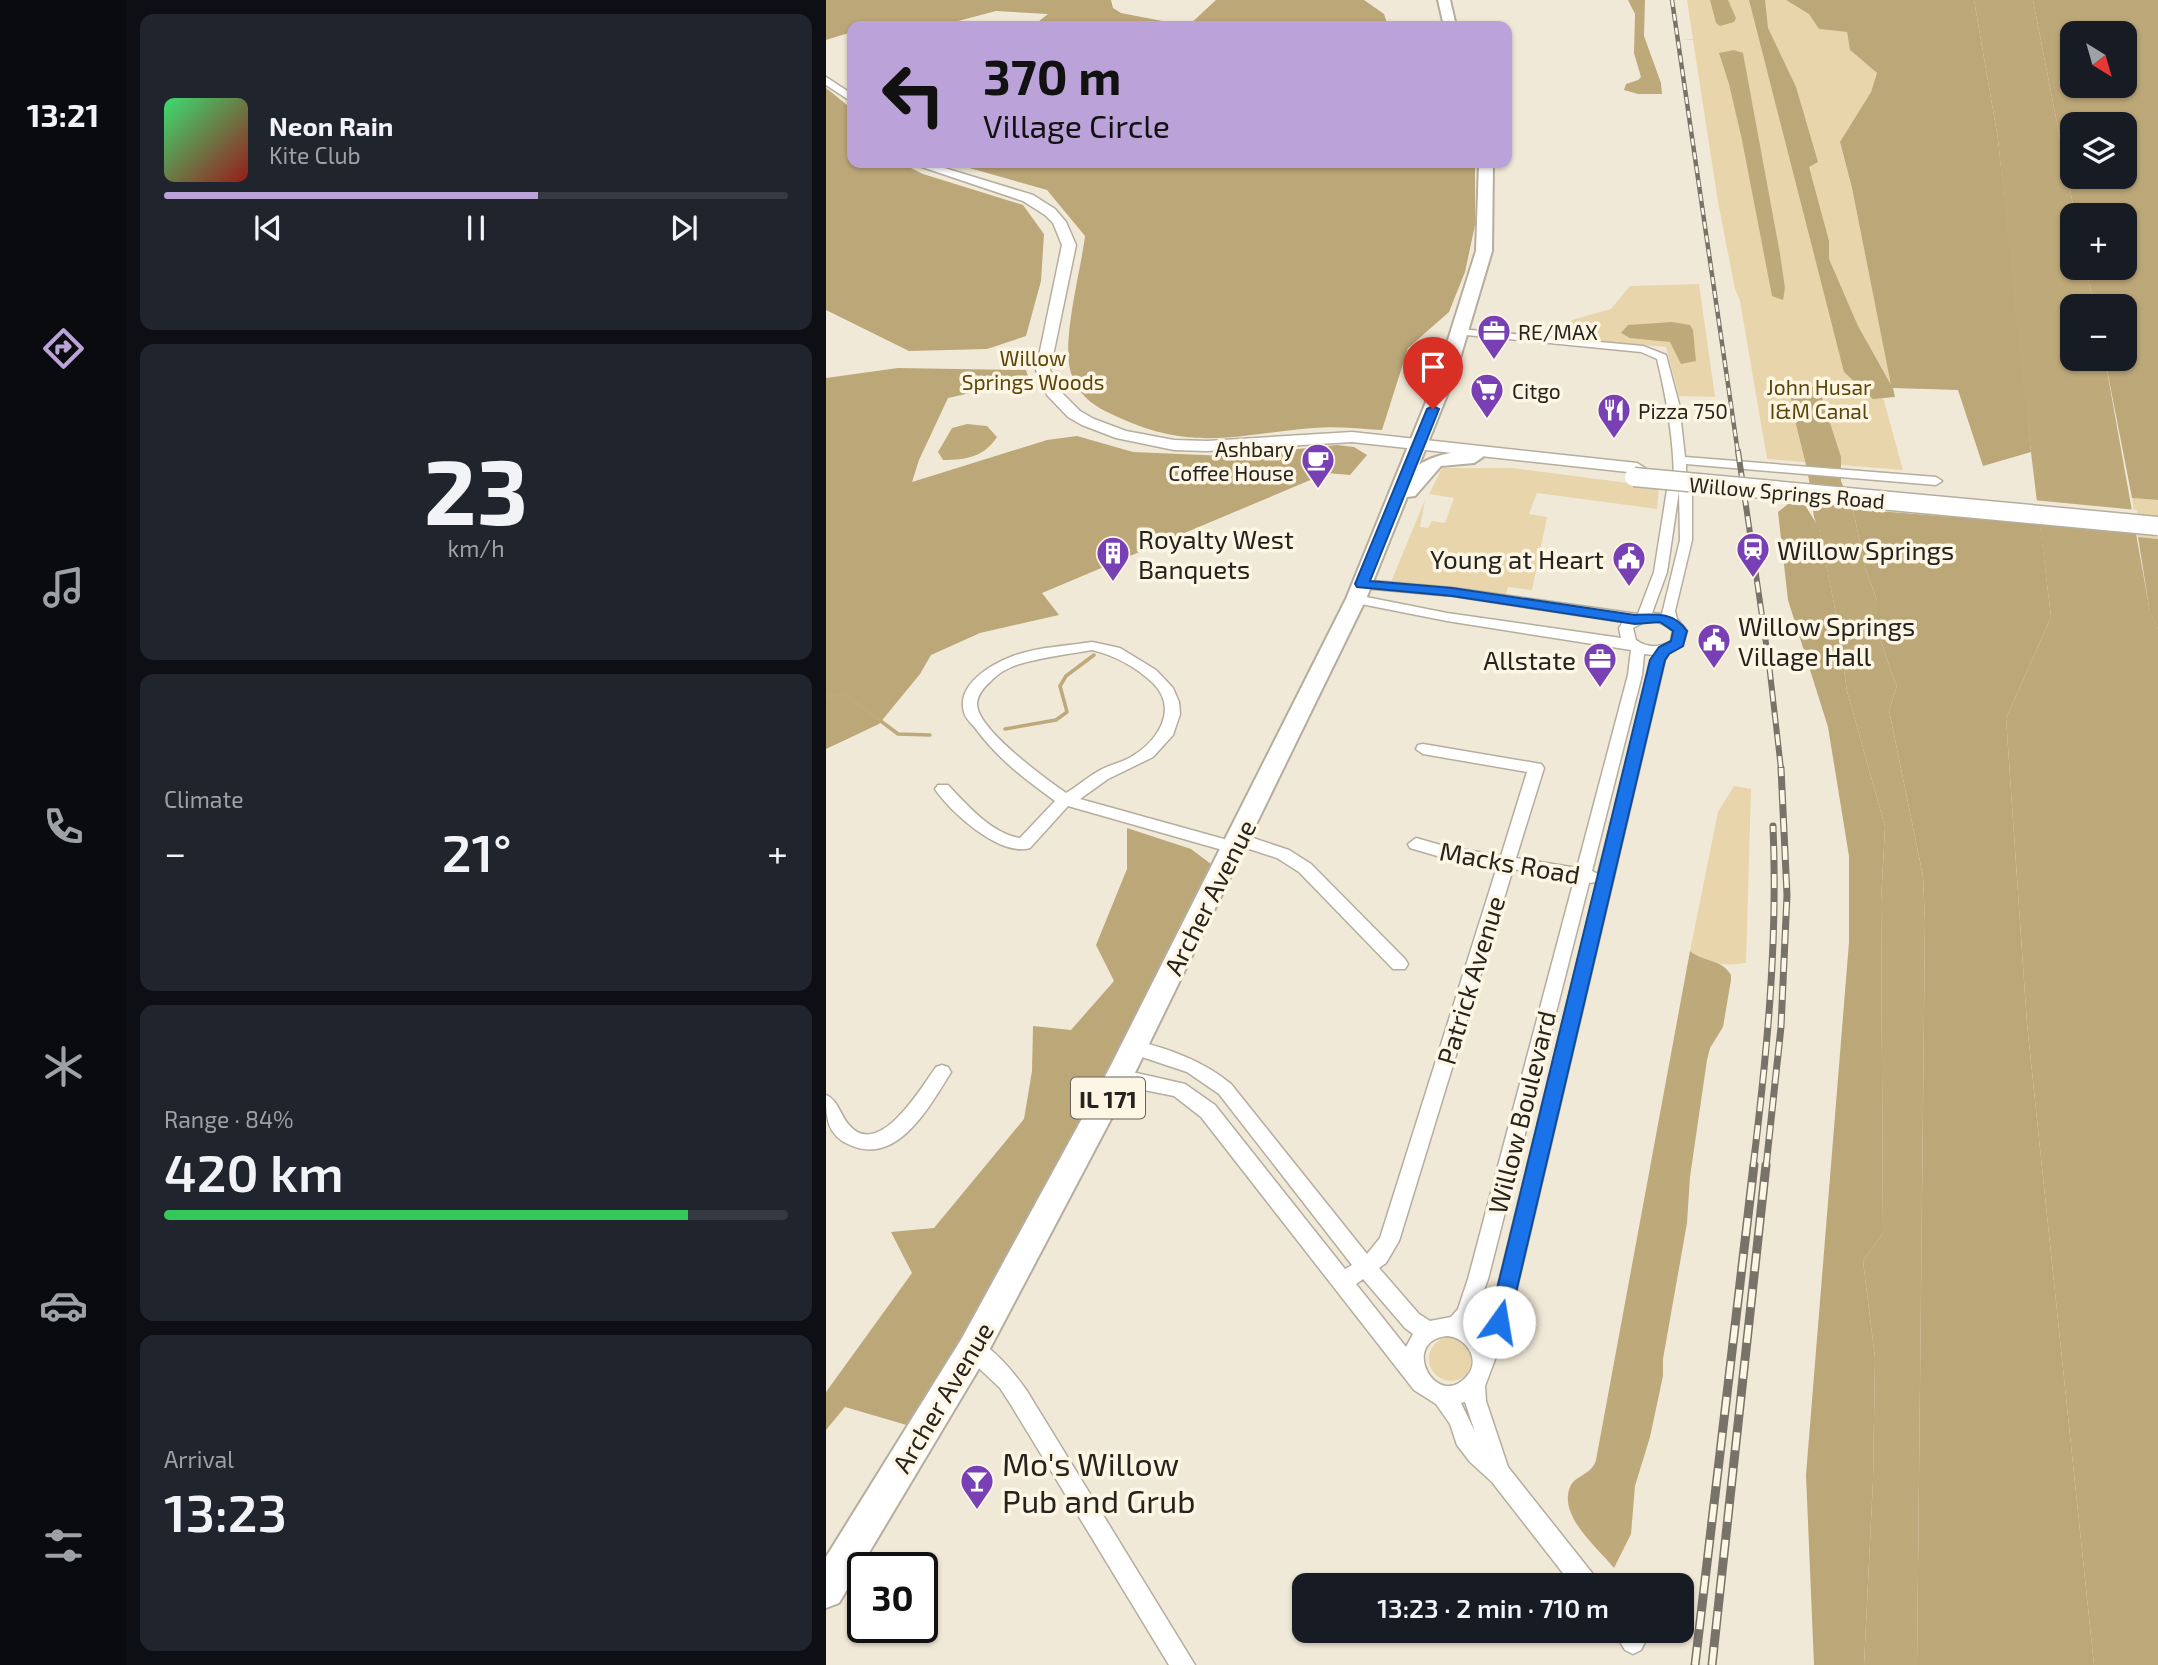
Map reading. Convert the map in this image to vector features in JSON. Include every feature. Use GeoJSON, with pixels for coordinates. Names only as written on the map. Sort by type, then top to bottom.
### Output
{"type":"FeatureCollection","features":[{"type":"Feature","properties":{"kind":"main road"},"geometry":{"type":"LineString","coordinates":[[1444,0],[1449,21]]}},
{"type":"Feature","properties":{"kind":"main road"},"geometry":{"type":"LineString","coordinates":[[826,80],[847,95]]}},
{"type":"Feature","properties":{"kind":"main road","name":"Willow Springs Road"},"geometry":{"type":"LineString","coordinates":[[932,168],[1028,198],[1050,212],[1059,222],[1069,246],[1043,370],[1052,392],[1074,414],[1122,435],[1174,445],[1207,446],[1352,437],[1472,448],[1636,473],[2158,516]]}},
{"type":"Feature","properties":{"kind":"main road","name":"Archer Avenue"},"geometry":{"type":"LineString","coordinates":[[830,1574],[972,1349],[1119,1077],[1359,591],[1446,375],[1460,332],[1484,251],[1486,168]]}},
{"type":"Feature","properties":{"kind":"main road","name":"Willow Springs Road"},"geometry":{"type":"LineString","coordinates":[[1418,445],[1474,457],[2158,526]]}},
{"type":"Feature","properties":{"kind":"main road"},"geometry":{"type":"LineString","coordinates":[[1395,505],[1436,461],[1474,457]]}},
{"type":"Feature","properties":{"kind":"street"},"geometry":{"type":"LineString","coordinates":[[1460,332],[1643,349],[1658,353],[1662,357],[1671,392],[1680,460],[1679,485],[1673,490],[1650,606],[1639,618]]}},
{"type":"Feature","properties":{"kind":"street"},"geometry":{"type":"LineString","coordinates":[[1680,460],[1936,481]]}},
{"type":"Feature","properties":{"kind":"street"},"geometry":{"type":"LineString","coordinates":[[1359,591],[1439,591],[1670,621],[1668,611],[1686,540],[1686,491],[1679,485]]}},
{"type":"Feature","properties":{"kind":"street"},"geometry":{"type":"LineString","coordinates":[[1359,591],[1432,615],[1664,650]]}},
{"type":"Feature","properties":{"kind":"street"},"geometry":{"type":"LineString","coordinates":[[1432,615],[1439,591]]}},
{"type":"Feature","properties":{"kind":"street"},"geometry":{"type":"LineString","coordinates":[[1581,637],[1592,625],[1590,612]]}},
{"type":"Feature","properties":{"kind":"street","name":"Willow Boulevard"},"geometry":{"type":"LineString","coordinates":[[1455,1327],[1466,1315],[1478,1279],[1635,675],[1635,646],[1627,639],[1626,628],[1639,618]]}},
{"type":"Feature","properties":{"kind":"street","name":"Willow Boulevard"},"geometry":{"type":"LineString","coordinates":[[1479,1375],[1499,1322],[1658,660],[1664,650],[1678,643],[1680,638],[1680,631],[1670,621]]}},
{"type":"Feature","properties":{"kind":"street"},"geometry":{"type":"LineString","coordinates":[[943,789],[986,828],[1017,844],[1024,844],[1065,800],[1081,792],[1103,775],[1148,752],[1168,731],[1173,714],[1172,702],[1166,688],[1151,673],[1104,647],[1081,647],[1005,664],[983,678],[975,688],[970,703],[971,713],[1010,758],[1037,782],[1065,800],[1283,854],[1305,868],[1399,964]]}},
{"type":"Feature","properties":{"kind":"street","name":"Patrick Avenue"},"geometry":{"type":"LineString","coordinates":[[1343,1282],[1384,1249],[1399,1215],[1536,768],[1423,749]]}},
{"type":"Feature","properties":{"kind":"street","name":"Macks Road"},"geometry":{"type":"LineString","coordinates":[[1416,844],[1444,852],[1605,879]]}},
{"type":"Feature","properties":{"kind":"street"},"geometry":{"type":"LineString","coordinates":[[1133,1047],[1193,1065],[1206,1072],[1225,1089],[1365,1266],[1412,1321],[1429,1333]]}},
{"type":"Feature","properties":{"kind":"street"},"geometry":{"type":"LineString","coordinates":[[826,1103],[845,1134],[859,1141],[875,1141],[891,1136],[906,1124],[942,1072]]}},
{"type":"Feature","properties":{"kind":"street"},"geometry":{"type":"LineString","coordinates":[[1119,1077],[1162,1084],[1193,1098],[1214,1120],[1425,1387],[1442,1394],[1453,1394],[1479,1375]]}},
{"type":"Feature","properties":{"kind":"street"},"geometry":{"type":"LineString","coordinates":[[1419,1380],[1413,1360],[1421,1340],[1429,1333],[1441,1328],[1455,1327],[1475,1337],[1484,1355],[1475,1401],[1500,1474]]}},
{"type":"Feature","properties":{"kind":"street"},"geometry":{"type":"LineString","coordinates":[[972,1349],[1007,1381],[1019,1398],[1183,1665]]}},
{"type":"Feature","properties":{"kind":"street"},"geometry":{"type":"LineString","coordinates":[[1442,1394],[1459,1419],[1465,1437],[1478,1454],[1500,1474],[1578,1573]]}},
{"type":"Feature","properties":{"kind":"green space","name":"John Husar I&M Canal"},"geometry":{"type":"Polygon","coordinates":[[[1687,0],[1786,0],[1809,14],[1819,29],[1847,32],[1850,50],[1877,73],[1871,92],[1840,143],[1852,188],[1892,388],[1869,347],[1903,470],[1767,459],[1740,301],[1735,289],[1718,202],[1693,40],[1681,40],[1693,39],[1687,0]]]}},
{"type":"Feature","properties":{"kind":"green space"},"geometry":{"type":"Polygon","coordinates":[[[1699,284],[1715,397],[1679,396],[1666,347],[1566,338],[1572,320],[1611,309],[1630,286],[1699,284]]]}},
{"type":"Feature","properties":{"kind":"green space"},"geometry":{"type":"Polygon","coordinates":[[[1442,468],[1513,468],[1659,487],[1657,509],[1537,493],[1529,514],[1547,517],[1532,590],[1508,587],[1506,595],[1391,582],[1425,500],[1420,527],[1428,528],[1432,521],[1445,523],[1454,498],[1429,494],[1442,468]]]}},
{"type":"Feature","properties":{"kind":"green space"},"geometry":{"type":"Polygon","coordinates":[[[2132,498],[2158,500],[2158,539],[2138,537],[2132,498]]]}},
{"type":"Feature","properties":{"kind":"green space"},"geometry":{"type":"Polygon","coordinates":[[[1734,786],[1751,789],[1746,963],[1724,964],[1710,962],[1690,951],[1718,812],[1734,786]]]}},
{"type":"Feature","properties":{"kind":"green space"},"geometry":{"type":"Polygon","coordinates":[[[1451,1337],[1466,1344],[1473,1359],[1466,1374],[1451,1381],[1436,1374],[1429,1359],[1436,1344],[1451,1337]]]}},
{"type":"Feature","properties":{"kind":"shaded area"},"geometry":{"type":"Polygon","coordinates":[[[826,0],[1111,0],[1113,8],[1121,13],[1162,21],[1039,21],[1048,14],[996,11],[958,21],[847,21],[847,34],[826,40],[826,0]]]}},
{"type":"Feature","properties":{"kind":"shaded area"},"geometry":{"type":"Polygon","coordinates":[[[1216,0],[1364,0],[1384,14],[1386,21],[1193,21],[1216,0]]]}},
{"type":"Feature","properties":{"kind":"shaded area"},"geometry":{"type":"Polygon","coordinates":[[[1628,0],[1645,0],[1644,36],[1661,83],[1662,94],[1638,94],[1624,90],[1626,84],[1641,77],[1634,53],[1635,14],[1628,0]]]}},
{"type":"Feature","properties":{"kind":"shaded area"},"geometry":{"type":"Polygon","coordinates":[[[1710,0],[1728,0],[1736,18],[1734,22],[1720,26],[1716,23],[1710,0]]]}},
{"type":"Feature","properties":{"kind":"shaded area"},"geometry":{"type":"Polygon","coordinates":[[[1749,0],[1765,0],[1768,28],[1796,87],[1818,162],[1809,167],[1829,241],[1829,259],[1858,326],[1891,385],[1852,188],[1840,142],[1871,92],[1877,73],[1850,50],[1847,32],[1819,29],[1809,14],[1786,0],[1974,0],[1998,139],[2031,452],[1983,466],[1958,390],[1893,388],[1895,397],[1873,399],[1844,372],[1749,0]]]}},
{"type":"Feature","properties":{"kind":"shaded area"},"geometry":{"type":"Polygon","coordinates":[[[1974,0],[2033,0],[2060,138],[2060,189],[2070,189],[2073,203],[2060,203],[2060,280],[2089,280],[2091,294],[2060,294],[2060,371],[2107,371],[2150,612],[2158,629],[2158,1665],[2094,1665],[2027,1024],[2006,718],[2051,617],[2019,354],[1998,139],[1974,0]]]}},
{"type":"Feature","properties":{"kind":"shaded area"},"geometry":{"type":"Polygon","coordinates":[[[2033,0],[2158,0],[2158,500],[2132,498],[2107,371],[2137,371],[2137,294],[2091,294],[2089,280],[2137,280],[2137,203],[2073,203],[2070,189],[2137,189],[2137,112],[2060,112],[2060,138],[2033,0]]]}},
{"type":"Feature","properties":{"kind":"shaded area"},"geometry":{"type":"Polygon","coordinates":[[[1734,50],[1743,53],[1780,254],[1785,288],[1783,300],[1772,296],[1742,140],[1719,53],[1734,50]]]}},
{"type":"Feature","properties":{"kind":"shaded area"},"geometry":{"type":"Polygon","coordinates":[[[826,88],[847,105],[847,168],[911,168],[1023,205],[1044,234],[1041,281],[1026,336],[987,349],[909,351],[826,310],[826,88]]]}},
{"type":"Feature","properties":{"kind":"shaded area"},"geometry":{"type":"Polygon","coordinates":[[[970,168],[1475,168],[1475,225],[1465,272],[1449,312],[1408,348],[1382,430],[1322,427],[1194,438],[1171,435],[1120,418],[1090,402],[1075,382],[1071,373],[1068,343],[1085,236],[1047,190],[970,168]]]}},
{"type":"Feature","properties":{"kind":"shaded area"},"geometry":{"type":"Polygon","coordinates":[[[1672,322],[1690,325],[1693,330],[1696,361],[1681,364],[1670,342],[1630,338],[1621,333],[1628,325],[1672,322]]]}},
{"type":"Feature","properties":{"kind":"shaded area"},"geometry":{"type":"Polygon","coordinates":[[[898,368],[1026,370],[1033,391],[984,390],[948,398],[919,460],[912,482],[1047,440],[1077,436],[1133,452],[1226,456],[1337,445],[1354,447],[1367,455],[1350,475],[1327,473],[1042,593],[1059,615],[980,633],[931,655],[920,674],[879,724],[826,749],[826,378],[898,368]]]}},
{"type":"Feature","properties":{"kind":"shaded area"},"geometry":{"type":"Polygon","coordinates":[[[1807,383],[1820,392],[1841,457],[1841,481],[1853,509],[1865,567],[1877,600],[1877,612],[1872,620],[1897,686],[1889,710],[1923,876],[1925,922],[1917,1665],[1864,1665],[1873,1480],[1875,1358],[1863,1261],[1883,1233],[1881,901],[1885,827],[1847,691],[1836,614],[1796,425],[1790,389],[1795,384],[1807,383]]]}},
{"type":"Feature","properties":{"kind":"shaded area"},"geometry":{"type":"Polygon","coordinates":[[[967,424],[987,426],[997,437],[986,449],[974,456],[943,460],[938,452],[952,428],[967,424]]]}},
{"type":"Feature","properties":{"kind":"shaded area"},"geometry":{"type":"Polygon","coordinates":[[[1788,504],[1805,505],[1819,528],[1836,614],[1847,691],[1885,827],[1881,901],[1883,1233],[1863,1261],[1875,1358],[1873,1480],[1864,1665],[1814,1665],[1806,1475],[1849,942],[1849,856],[1828,727],[1788,600],[1778,512],[1788,504]]]}},
{"type":"Feature","properties":{"kind":"shaded area"},"geometry":{"type":"Polygon","coordinates":[[[1853,509],[2040,524],[2051,617],[2006,718],[2027,1024],[2094,1665],[1917,1665],[1925,922],[1923,876],[1889,710],[1897,686],[1872,620],[1877,600],[1865,567],[1853,509]]]}},
{"type":"Feature","properties":{"kind":"shaded area"},"geometry":{"type":"Polygon","coordinates":[[[2138,537],[2158,539],[2158,629],[2150,613],[2138,537]]]}},
{"type":"Feature","properties":{"kind":"shaded area"},"geometry":{"type":"Polygon","coordinates":[[[1127,828],[1191,849],[1215,867],[1087,1124],[910,1426],[845,1407],[826,1430],[826,1392],[912,1273],[891,1232],[934,1228],[1024,1119],[1032,1071],[1033,1026],[1071,1030],[1114,981],[1096,945],[1127,869],[1127,828]]]}},
{"type":"Feature","properties":{"kind":"shaded area"},"geometry":{"type":"Polygon","coordinates":[[[1690,951],[1723,966],[1731,975],[1731,980],[1723,1027],[1710,1048],[1707,1060],[1690,1177],[1687,1223],[1663,1359],[1663,1376],[1650,1437],[1635,1486],[1631,1534],[1614,1568],[1574,1520],[1568,1498],[1572,1483],[1591,1469],[1596,1460],[1690,951]]]}},
{"type":"Feature","properties":{"kind":"pier"},"geometry":{"type":"Polygon","coordinates":[[[2033,500],[2137,510],[2141,533],[2036,524],[2033,500]]]}},
{"type":"Feature","properties":{"kind":"waterway"},"geometry":{"type":"LineString","coordinates":[[1005,729],[1056,720],[1067,712],[1060,686],[1066,676],[1094,655]]}},
{"type":"Feature","properties":{"kind":"waterway"},"geometry":{"type":"LineString","coordinates":[[826,696],[845,694],[898,734],[930,735]]}},
{"type":"Feature","properties":{"kind":"railway"},"geometry":{"type":"LineString","coordinates":[[1672,0],[1738,453]]}},
{"type":"Feature","properties":{"kind":"railway"},"geometry":{"type":"LineString","coordinates":[[1738,451],[1769,664],[1781,769]]}},
{"type":"Feature","properties":{"kind":"railway"},"geometry":{"type":"LineString","coordinates":[[1766,1167],[1781,1027],[1787,895],[1781,768]]}},
{"type":"Feature","properties":{"kind":"railway"},"geometry":{"type":"LineString","coordinates":[[1753,1167],[1770,997],[1774,912],[1773,826]]}},
{"type":"Feature","properties":{"kind":"railway"},"geometry":{"type":"LineString","coordinates":[[1695,1665],[1754,1165]]}},
{"type":"Feature","properties":{"kind":"railway"},"geometry":{"type":"LineString","coordinates":[[1712,1665],[1766,1165]]}},
{"type":"Feature","properties":{"kind":"place","name":"RE/MAX"},"geometry":{"type":"Point","coordinates":[1494,361]}},
{"type":"Feature","properties":{"kind":"place","name":"Citgo"},"geometry":{"type":"Point","coordinates":[1487,420]}},
{"type":"Feature","properties":{"kind":"place","name":"Pizza 750"},"geometry":{"type":"Point","coordinates":[1614,440]}},
{"type":"Feature","properties":{"kind":"place","name":"Ashbary Coffee House"},"geometry":{"type":"Point","coordinates":[1318,490]}},
{"type":"Feature","properties":{"kind":"place","name":"Willow Springs"},"geometry":{"type":"Point","coordinates":[1753,579]}},
{"type":"Feature","properties":{"kind":"place","name":"Royalty West Banquets"},"geometry":{"type":"Point","coordinates":[1113,583]}},
{"type":"Feature","properties":{"kind":"place","name":"Young at Heart"},"geometry":{"type":"Point","coordinates":[1629,588]}},
{"type":"Feature","properties":{"kind":"place","name":"Willow Springs Village Hall"},"geometry":{"type":"Point","coordinates":[1714,670]}},
{"type":"Feature","properties":{"kind":"place","name":"Allstate"},"geometry":{"type":"Point","coordinates":[1600,689]}},
{"type":"Feature","properties":{"kind":"place","name":"Mo's Willow Pub and Grub"},"geometry":{"type":"Point","coordinates":[977,1511]}},
{"type":"Feature","properties":{"kind":"route"},"geometry":{"type":"LineString","coordinates":[[1433,409],[1362,584],[1452,592],[1635,620],[1643,617],[1662,618],[1670,621],[1680,631],[1678,643],[1664,650],[1658,660],[1499,1322]]}},
{"type":"Feature","properties":{"kind":"park label","name":"Willow Springs Woods"},"geometry":{"type":"Point","coordinates":[1033,369]}}]}
